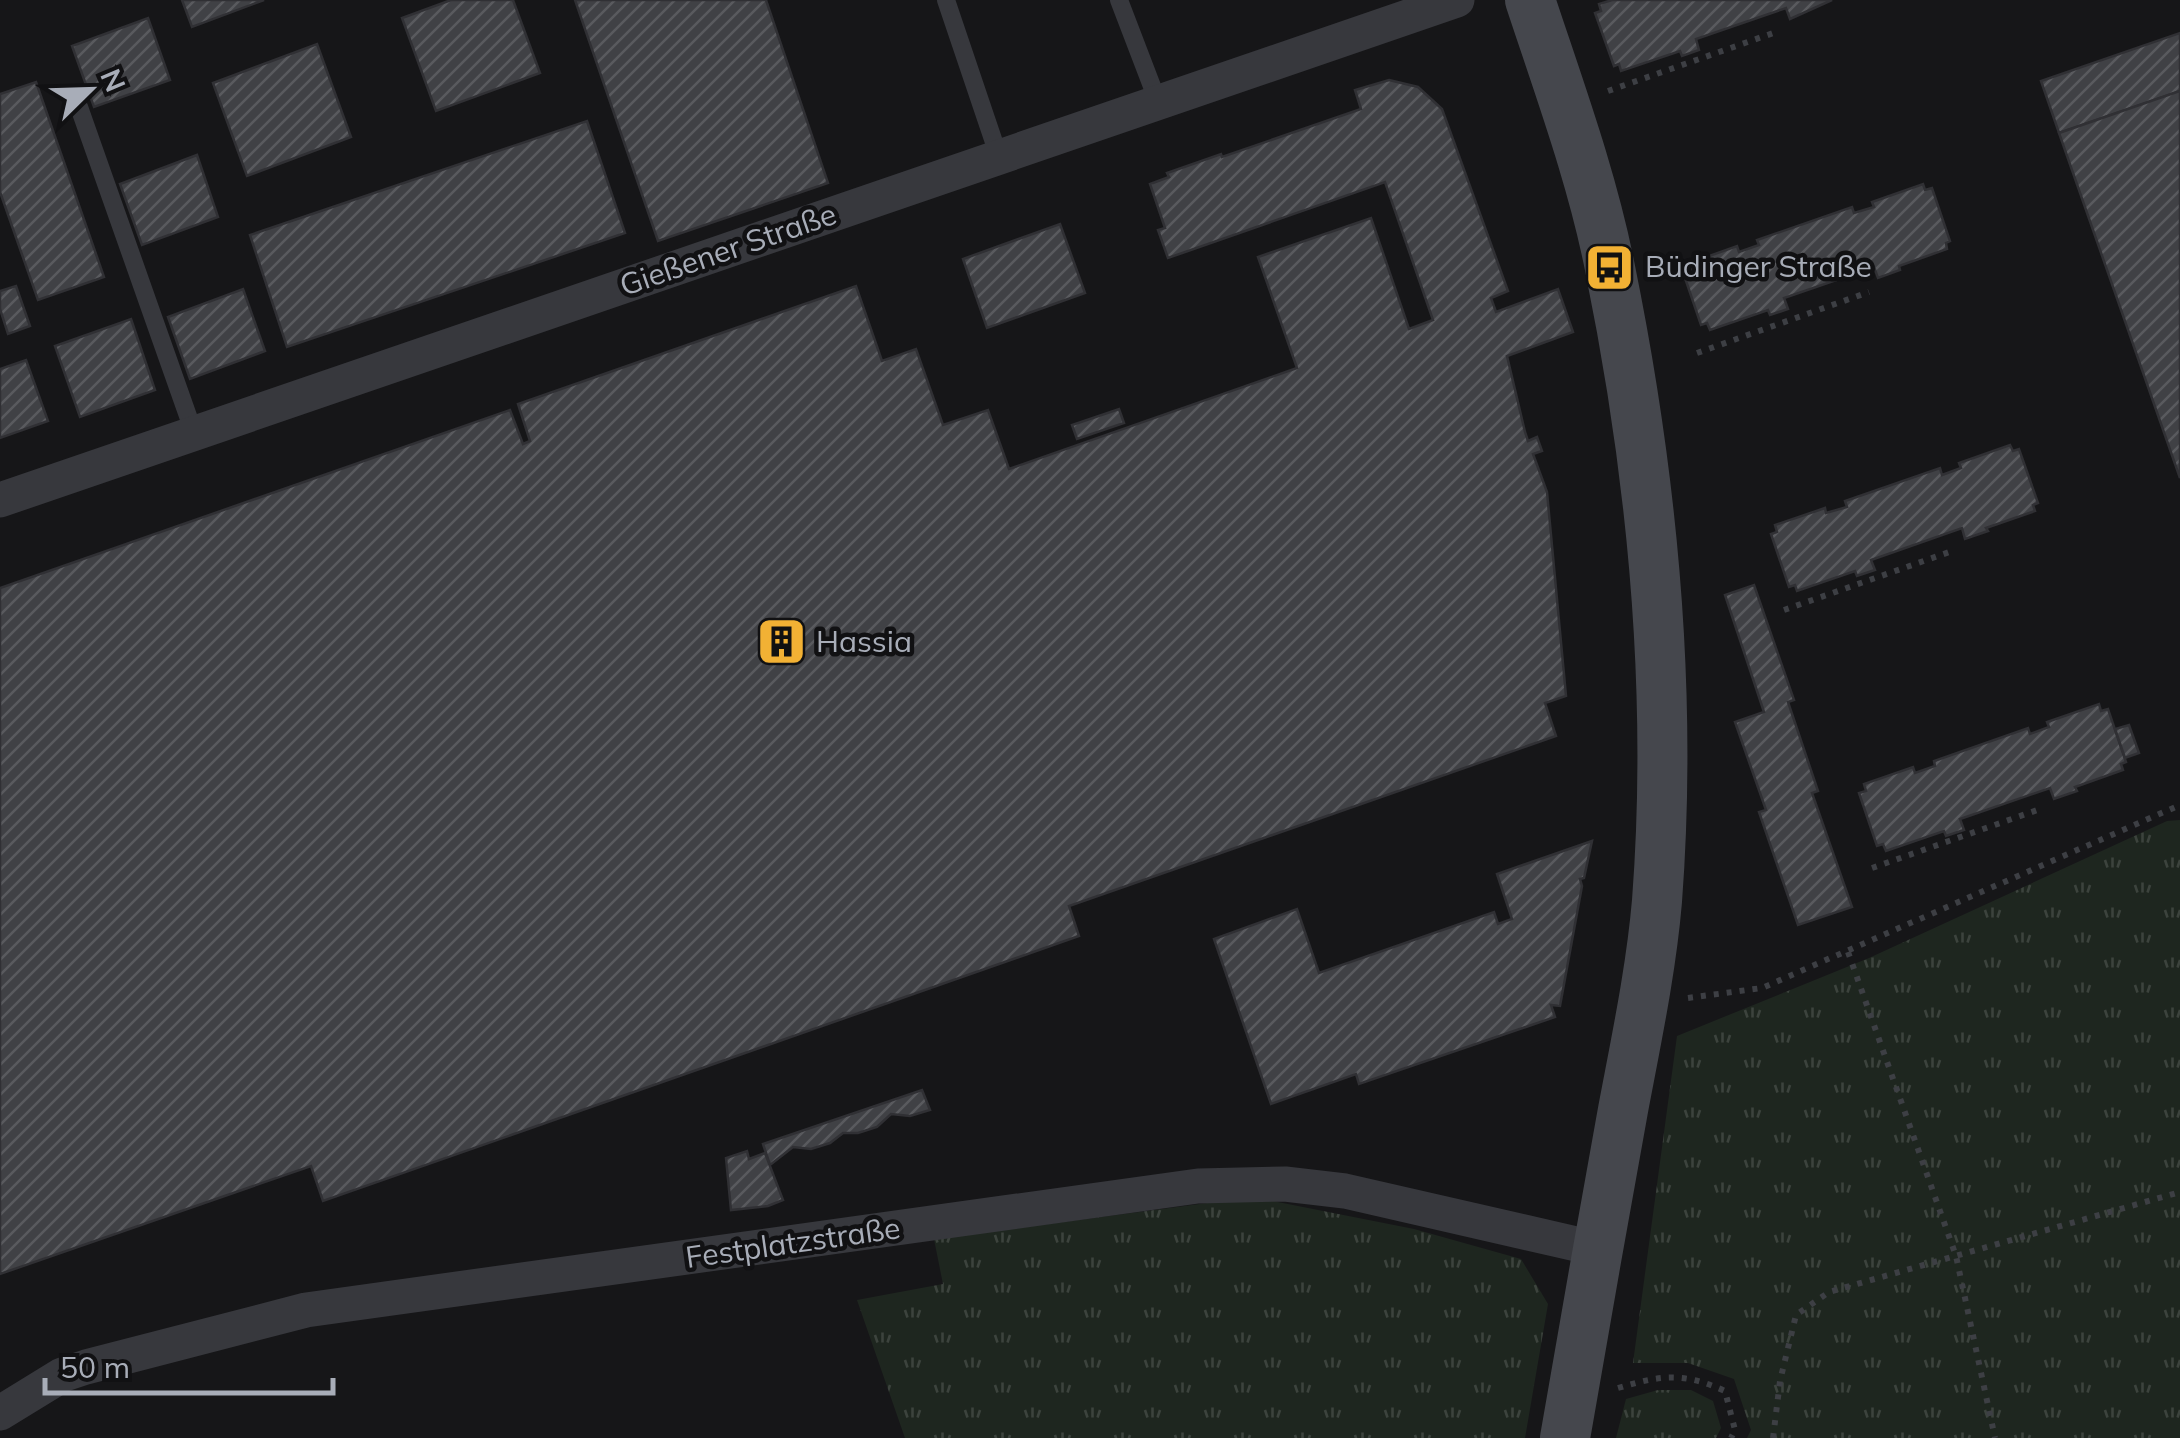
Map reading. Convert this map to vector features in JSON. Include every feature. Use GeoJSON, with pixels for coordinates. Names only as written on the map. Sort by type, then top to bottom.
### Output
{"type":"FeatureCollection","features":[{"type":"Feature","properties":{"kind":"main road"},"geometry":{"type":"LineString","coordinates":[[1530,0],[1591,193],[1610,268],[1642,476],[1662,711],[1660,987],[1598,1250],[1564,1438]]}},
{"type":"Feature","properties":{"kind":"street","name":"Gießener Straße"},"geometry":{"type":"LineString","coordinates":[[0,500],[1457,0]]}},
{"type":"Feature","properties":{"kind":"street","name":"Festplatzstraße"},"geometry":{"type":"LineString","coordinates":[[0,1413],[62,1375],[86,1366],[306,1310],[1198,1186],[1286,1184],[1345,1191],[1598,1250]]}},
{"type":"Feature","properties":{"kind":"lane"},"geometry":{"type":"LineString","coordinates":[[946,0],[999,157]]}},
{"type":"Feature","properties":{"kind":"lane"},"geometry":{"type":"LineString","coordinates":[[1119,0],[1158,102]]}},
{"type":"Feature","properties":{"kind":"lane"},"geometry":{"type":"LineString","coordinates":[[79,107],[194,433]]}},
{"type":"Feature","properties":{"kind":"path"},"geometry":{"type":"LineString","coordinates":[[1608,91],[1779,31]]}},
{"type":"Feature","properties":{"kind":"path"},"geometry":{"type":"LineString","coordinates":[[1697,353],[1869,292]]}},
{"type":"Feature","properties":{"kind":"path"},"geometry":{"type":"LineString","coordinates":[[1784,610],[1955,550]]}},
{"type":"Feature","properties":{"kind":"path"},"geometry":{"type":"LineString","coordinates":[[1660,987],[1762,988],[2180,805]]}},
{"type":"Feature","properties":{"kind":"path"},"geometry":{"type":"LineString","coordinates":[[1872,868],[2042,808]]}},
{"type":"Feature","properties":{"kind":"path"},"geometry":{"type":"LineString","coordinates":[[1848,952],[1956,1256],[1995,1438]]}},
{"type":"Feature","properties":{"kind":"path"},"geometry":{"type":"LineString","coordinates":[[1773,1438],[1780,1381],[1796,1314],[1829,1292],[2180,1192]]}},
{"type":"Feature","properties":{"kind":"path"},"geometry":{"type":"LineString","coordinates":[[1617,1388],[1657,1376],[1696,1378],[1725,1391],[1735,1430],[1731,1438]]}},
{"type":"Feature","properties":{"kind":"green space"},"geometry":{"type":"Polygon","coordinates":[[[2180,820],[2180,1438],[1747,1438],[1751,1430],[1734,1379],[1688,1363],[1633,1363],[1677,1036],[1869,958],[2167,821],[2180,820]]]}},
{"type":"Feature","properties":{"kind":"green space"},"geometry":{"type":"Polygon","coordinates":[[[1253,1197],[1414,1229],[1521,1259],[1548,1304],[1525,1438],[905,1438],[857,1300],[943,1284],[934,1239],[1253,1197]]]}},
{"type":"Feature","properties":{"kind":"green space"},"geometry":{"type":"Polygon","coordinates":[[[1658,1390],[1691,1390],[1713,1401],[1721,1428],[1716,1438],[1616,1438],[1626,1399],[1658,1390]]]}},
{"type":"Feature","properties":{"kind":"building"},"geometry":{"type":"Polygon","coordinates":[[[182,0],[264,0],[192,27],[182,0]]]}},
{"type":"Feature","properties":{"kind":"building"},"geometry":{"type":"Polygon","coordinates":[[[451,0],[513,0],[540,73],[436,111],[402,18],[451,0]]]}},
{"type":"Feature","properties":{"kind":"building"},"geometry":{"type":"Polygon","coordinates":[[[575,0],[766,0],[828,183],[658,241],[575,0]]]}},
{"type":"Feature","properties":{"kind":"building"},"geometry":{"type":"Polygon","coordinates":[[[1612,0],[1832,0],[1790,19],[1786,8],[1696,39],[1699,50],[1682,56],[1680,51],[1621,71],[1619,64],[1614,66],[1595,13],[1601,11],[1599,4],[1612,0]]]}},
{"type":"Feature","properties":{"kind":"building"},"geometry":{"type":"Polygon","coordinates":[[[148,18],[170,80],[94,107],[72,46],[148,18]]]}},
{"type":"Feature","properties":{"kind":"building"},"geometry":{"type":"Polygon","coordinates":[[[2180,33],[2180,91],[2059,133],[2041,81],[2180,33]]]}},
{"type":"Feature","properties":{"kind":"building"},"geometry":{"type":"Polygon","coordinates":[[[317,44],[351,137],[247,176],[213,83],[317,44]]]}},
{"type":"Feature","properties":{"kind":"building","name":"Hassia"},"geometry":{"type":"Polygon","coordinates":[[[1389,80],[1418,87],[1442,109],[1508,291],[1491,298],[1496,312],[1558,289],[1573,332],[1507,356],[1528,441],[1537,437],[1542,451],[1533,454],[1547,492],[1566,696],[1545,703],[1556,736],[1069,906],[1079,936],[323,1201],[311,1166],[0,1274],[0,588],[510,410],[523,444],[530,441],[518,404],[856,286],[882,361],[916,349],[943,425],[988,410],[1009,469],[1297,368],[1258,257],[1371,218],[1409,329],[1433,320],[1385,182],[1168,258],[1158,230],[1165,228],[1150,184],[1169,177],[1167,173],[1361,109],[1355,90],[1389,80]]]}},
{"type":"Feature","properties":{"kind":"building"},"geometry":{"type":"Polygon","coordinates":[[[36,82],[104,277],[38,300],[0,192],[0,94],[36,82]]]}},
{"type":"Feature","properties":{"kind":"building"},"geometry":{"type":"Polygon","coordinates":[[[2180,91],[2180,478],[2059,133],[2180,91]]]}},
{"type":"Feature","properties":{"kind":"building"},"geometry":{"type":"Polygon","coordinates":[[[587,121],[625,233],[287,347],[250,235],[587,121]]]}},
{"type":"Feature","properties":{"kind":"building"},"geometry":{"type":"Polygon","coordinates":[[[197,155],[218,217],[142,245],[120,184],[197,155]]]}},
{"type":"Feature","properties":{"kind":"building"},"geometry":{"type":"Polygon","coordinates":[[[1923,184],[1925,190],[1932,188],[1950,241],[1946,243],[1947,249],[1878,278],[1874,267],[1784,298],[1788,309],[1770,315],[1768,310],[1710,330],[1707,323],[1701,325],[1683,272],[1690,270],[1687,264],[1737,246],[1739,252],[1759,245],[1757,240],[1852,207],[1854,213],[1874,207],[1872,202],[1923,184]]]}},
{"type":"Feature","properties":{"kind":"building"},"geometry":{"type":"Polygon","coordinates":[[[1060,224],[1085,293],[987,328],[963,259],[1060,224]]]}},
{"type":"Feature","properties":{"kind":"building"},"geometry":{"type":"Polygon","coordinates":[[[16,286],[30,326],[8,334],[0,309],[0,291],[16,286]]]}},
{"type":"Feature","properties":{"kind":"building"},"geometry":{"type":"Polygon","coordinates":[[[243,289],[265,351],[190,379],[168,317],[243,289]]]}},
{"type":"Feature","properties":{"kind":"building"},"geometry":{"type":"Polygon","coordinates":[[[131,319],[155,390],[80,417],[55,346],[131,319]]]}},
{"type":"Feature","properties":{"kind":"building"},"geometry":{"type":"Polygon","coordinates":[[[26,360],[48,421],[0,438],[0,369],[26,360]]]}},
{"type":"Feature","properties":{"kind":"building"},"geometry":{"type":"Polygon","coordinates":[[[1119,409],[1124,423],[1077,439],[1072,425],[1119,409]]]}},
{"type":"Feature","properties":{"kind":"building"},"geometry":{"type":"Polygon","coordinates":[[[2010,445],[2013,451],[2019,449],[2038,503],[2033,505],[2035,511],[1965,539],[1962,528],[1871,560],[1875,570],[1857,576],[1855,571],[1797,591],[1795,585],[1789,587],[1771,534],[1777,532],[1775,525],[1825,508],[1826,513],[1847,507],[1845,501],[1940,468],[1942,475],[1961,468],[1959,463],[2010,445]]]}},
{"type":"Feature","properties":{"kind":"building"},"geometry":{"type":"Polygon","coordinates":[[[1754,585],[1794,700],[1788,702],[1818,791],[1812,793],[1852,907],[1798,925],[1759,812],[1766,810],[1735,722],[1764,712],[1725,595],[1754,585]]]}},
{"type":"Feature","properties":{"kind":"building"},"geometry":{"type":"Polygon","coordinates":[[[2099,704],[2101,711],[2108,709],[2126,762],[2121,764],[2123,770],[2054,799],[2050,788],[1960,819],[1964,830],[1946,836],[1944,831],[1886,851],[1883,844],[1877,846],[1859,793],[1866,791],[1864,784],[1913,767],[1915,773],[1935,766],[1934,761],[2028,728],[2030,734],[2049,727],[2047,722],[2099,704]]]}},
{"type":"Feature","properties":{"kind":"building"},"geometry":{"type":"Polygon","coordinates":[[[2129,725],[2139,753],[2125,758],[2115,729],[2129,725]]]}},
{"type":"Feature","properties":{"kind":"building"},"geometry":{"type":"Polygon","coordinates":[[[1592,841],[1584,878],[1580,879],[1582,886],[1560,1006],[1551,1005],[1555,1017],[1359,1084],[1356,1074],[1271,1104],[1214,939],[1297,909],[1319,973],[1494,912],[1498,924],[1512,919],[1497,874],[1592,841]]]}},
{"type":"Feature","properties":{"kind":"building"},"geometry":{"type":"Polygon","coordinates":[[[922,1090],[930,1110],[910,1116],[891,1114],[877,1127],[843,1133],[830,1143],[811,1149],[793,1147],[770,1165],[763,1144],[922,1090]]]}},
{"type":"Feature","properties":{"kind":"building"},"geometry":{"type":"Polygon","coordinates":[[[747,1151],[749,1159],[765,1153],[783,1200],[768,1206],[731,1210],[726,1158],[747,1151]]]}},
{"type":"Feature","properties":{"kind":"place","name":"Büdinger Straße"},"geometry":{"type":"Point","coordinates":[1610,267]}},
{"type":"Feature","properties":{"kind":"place","name":"Hassia"},"geometry":{"type":"Point","coordinates":[781,642]}}]}
